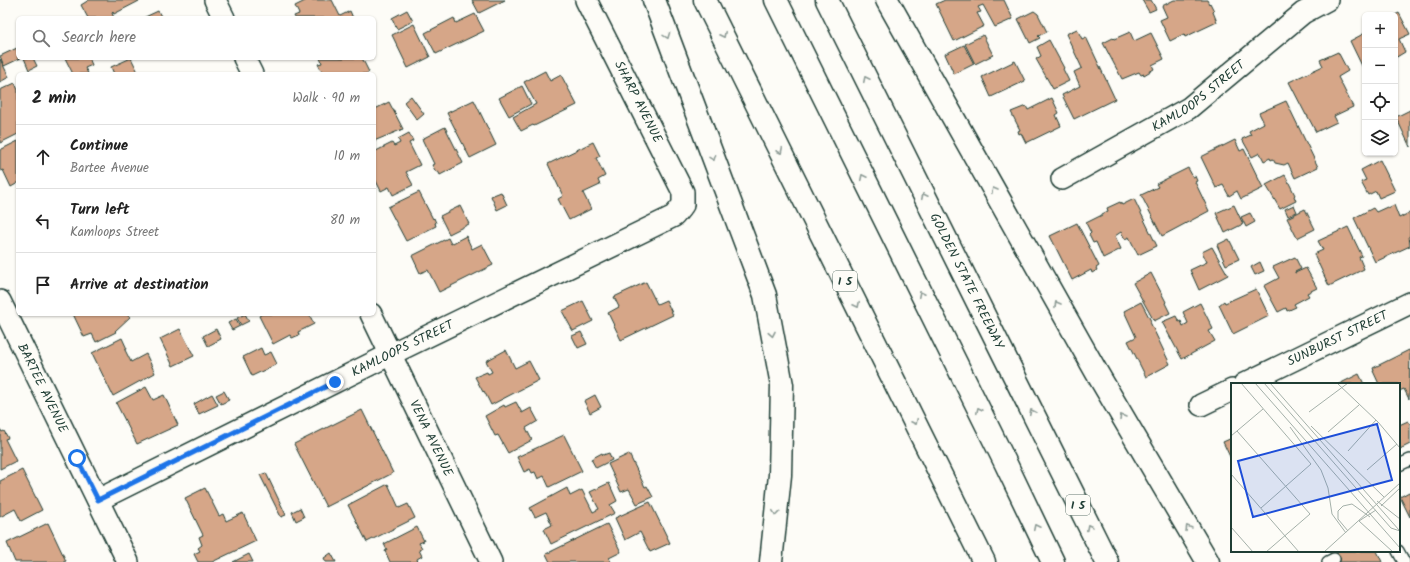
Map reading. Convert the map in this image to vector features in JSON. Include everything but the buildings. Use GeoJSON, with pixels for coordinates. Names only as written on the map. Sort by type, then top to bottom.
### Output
{"type":"FeatureCollection","features":[{"type":"Feature","properties":{"kind":"highway"},"geometry":{"type":"LineString","coordinates":[[654,0],[765,295],[782,384],[780,475],[771,562]]}},
{"type":"Feature","properties":{"kind":"highway","name":"I 5"},"geometry":{"type":"LineString","coordinates":[[705,0],[984,562]]}},
{"type":"Feature","properties":{"kind":"highway"},"geometry":{"type":"LineString","coordinates":[[776,0],[1053,562]]}},
{"type":"Feature","properties":{"kind":"highway","name":"GOLDEN STATE FREEWAY"},"geometry":{"type":"LineString","coordinates":[[827,0],[1107,562]]}},
{"type":"Feature","properties":{"kind":"highway"},"geometry":{"type":"LineString","coordinates":[[887,0],[1096,374],[1208,562]]}},
{"type":"Feature","properties":{"kind":"street"},"geometry":{"type":"LineString","coordinates":[[215,0],[223,16]]}},
{"type":"Feature","properties":{"kind":"street","name":"SHARP AVENUE"},"geometry":{"type":"LineString","coordinates":[[586,0],[683,192],[683,205]]}},
{"type":"Feature","properties":{"kind":"street","name":"KAMLOOPS STREET"},"geometry":{"type":"LineString","coordinates":[[1062,179],[1189,108],[1303,13],[1327,0]]}},
{"type":"Feature","properties":{"kind":"street"},"geometry":{"type":"LineString","coordinates":[[245,60],[251,72]]}},
{"type":"Feature","properties":{"kind":"street","name":"KAMLOOPS STREET"},"geometry":{"type":"LineString","coordinates":[[98,500],[390,354],[674,216],[683,205]]}},
{"type":"Feature","properties":{"kind":"street","name":"BARTEE AVENUE"},"geometry":{"type":"LineString","coordinates":[[0,301],[128,562]]}},
{"type":"Feature","properties":{"kind":"street","name":"SUNBURST STREET"},"geometry":{"type":"LineString","coordinates":[[1246,383],[1410,303]]}},
{"type":"Feature","properties":{"kind":"street","name":"VENA AVENUE"},"geometry":{"type":"LineString","coordinates":[[372,316],[492,562]]}},
{"type":"Feature","properties":{"kind":"street"},"geometry":{"type":"LineString","coordinates":[[1201,405],[1231,390]]}},
{"type":"Feature","properties":{"kind":"lane"},"geometry":{"type":"LineString","coordinates":[[1400,465],[1410,460]]}},
{"type":"Feature","properties":{"kind":"lane"},"geometry":{"type":"LineString","coordinates":[[1399,552],[1404,562]]}},
{"type":"Feature","properties":{"kind":"route"},"geometry":{"type":"LineString","coordinates":[[77,458],[98,500],[335,382]]}}]}
